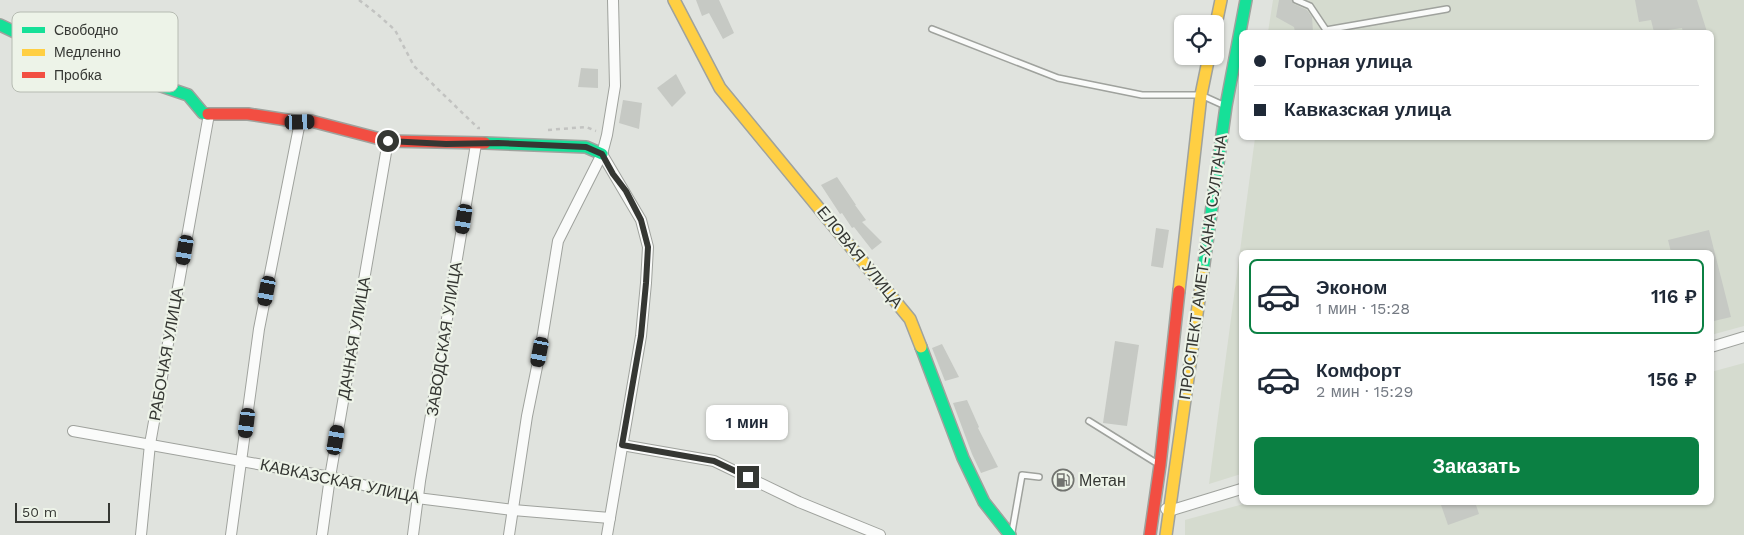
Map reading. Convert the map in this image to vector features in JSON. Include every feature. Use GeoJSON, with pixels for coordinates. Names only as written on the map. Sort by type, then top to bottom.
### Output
{"type":"FeatureCollection","features":[{"type":"Feature","properties":{"kind":"street"},"geometry":{"type":"LineString","coordinates":[[509,535],[527,416],[540,352],[558,240],[602,154],[607,136],[615,86],[613,0]]}},
{"type":"Feature","properties":{"kind":"street","name":"ЕЛОВАЯ УЛИЦА"},"geometry":{"type":"LineString","coordinates":[[674,0],[720,88],[910,319],[963,458],[984,502],[1011,535]]}},
{"type":"Feature","properties":{"kind":"street"},"geometry":{"type":"LineString","coordinates":[[1218,15],[1221,0]]}},
{"type":"Feature","properties":{"kind":"street","name":"ПРОСПЕКТ АМЕТ-ХАНА СУЛТАНА"},"geometry":{"type":"LineString","coordinates":[[1240,30],[1246,0]]}},
{"type":"Feature","properties":{"kind":"street"},"geometry":{"type":"LineString","coordinates":[[0,24],[12,30]]}},
{"type":"Feature","properties":{"kind":"street","name":"ПРОСПЕКТ АМЕТ-ХАНА СУЛТАНА"},"geometry":{"type":"LineString","coordinates":[[1166,535],[1226,106],[1239,37]]}},
{"type":"Feature","properties":{"kind":"street"},"geometry":{"type":"LineString","coordinates":[[1150,535],[1160,465],[1201,95],[1207,65]]}},
{"type":"Feature","properties":{"kind":"street"},"geometry":{"type":"LineString","coordinates":[[178,92],[188,95],[204,113],[248,114],[300,122],[311,121],[388,141],[586,147],[602,154],[613,174],[626,191],[641,220],[648,247],[641,336],[607,535]]}},
{"type":"Feature","properties":{"kind":"street","name":"РАБОЧАЯ УЛИЦА"},"geometry":{"type":"LineString","coordinates":[[141,535],[150,444],[209,114]]}},
{"type":"Feature","properties":{"kind":"street"},"geometry":{"type":"LineString","coordinates":[[231,535],[259,329],[300,122]]}},
{"type":"Feature","properties":{"kind":"street","name":"ДАЧНАЯ УЛИЦА"},"geometry":{"type":"LineString","coordinates":[[322,535],[330,478],[388,141]]}},
{"type":"Feature","properties":{"kind":"street","name":"ЗАВОДСКАЯ УЛИЦА"},"geometry":{"type":"LineString","coordinates":[[413,535],[417,498],[476,144]]}},
{"type":"Feature","properties":{"kind":"street"},"geometry":{"type":"LineString","coordinates":[[1714,346],[1744,337]]}},
{"type":"Feature","properties":{"kind":"street","name":"КАВКАЗСКАЯ УЛИЦА"},"geometry":{"type":"LineString","coordinates":[[73,431],[242,460],[417,498],[513,510],[610,518]]}},
{"type":"Feature","properties":{"kind":"street"},"geometry":{"type":"LineString","coordinates":[[622,445],[714,461],[799,502],[880,535]]}},
{"type":"Feature","properties":{"kind":"street"},"geometry":{"type":"LineString","coordinates":[[1154,503],[1169,510],[1239,490]]}},
{"type":"Feature","properties":{"kind":"lane"},"geometry":{"type":"LineString","coordinates":[[1296,0],[1310,6],[1326,30],[1446,9]]}},
{"type":"Feature","properties":{"kind":"lane"},"geometry":{"type":"LineString","coordinates":[[932,29],[1058,78],[1142,95],[1201,95],[1226,106]]}},
{"type":"Feature","properties":{"kind":"lane"},"geometry":{"type":"LineString","coordinates":[[1089,421],[1160,465],[1174,476]]}},
{"type":"Feature","properties":{"kind":"lane"},"geometry":{"type":"LineString","coordinates":[[1011,535],[1022,475],[1039,477]]}},
{"type":"Feature","properties":{"kind":"path"},"geometry":{"type":"LineString","coordinates":[[359,0],[395,30],[414,66],[478,128],[486,129]]}},
{"type":"Feature","properties":{"kind":"path"},"geometry":{"type":"LineString","coordinates":[[542,131],[586,127],[607,136]]}},
{"type":"Feature","properties":{"kind":"shaded area"},"geometry":{"type":"Polygon","coordinates":[[[1273,0],[1744,0],[1744,326],[1714,334],[1714,250],[1240,250],[1255,140],[1714,140],[1714,30],[1268,30],[1273,0]]]}},
{"type":"Feature","properties":{"kind":"shaded area"},"geometry":{"type":"Polygon","coordinates":[[[1239,258],[1239,475],[1209,484],[1239,258]]]}},
{"type":"Feature","properties":{"kind":"shaded area"},"geometry":{"type":"Polygon","coordinates":[[[1744,363],[1744,535],[1185,535],[1185,520],[1240,505],[1714,505],[1714,371],[1744,363]]]}},
{"type":"Feature","properties":{"kind":"building"},"geometry":{"type":"Polygon","coordinates":[[[696,0],[719,0],[734,33],[723,39],[709,13],[702,16],[696,0]]]}},
{"type":"Feature","properties":{"kind":"building"},"geometry":{"type":"Polygon","coordinates":[[[1279,0],[1292,0],[1294,4],[1307,10],[1312,17],[1313,30],[1295,30],[1294,27],[1276,17],[1279,0]]]}},
{"type":"Feature","properties":{"kind":"building"},"geometry":{"type":"Polygon","coordinates":[[[1635,0],[1697,0],[1706,30],[1682,30],[1682,28],[1654,30],[1651,20],[1639,22],[1635,0]]]}},
{"type":"Feature","properties":{"kind":"building"},"geometry":{"type":"Polygon","coordinates":[[[581,68],[598,69],[598,88],[578,87],[581,68]]]}},
{"type":"Feature","properties":{"kind":"building"},"geometry":{"type":"Polygon","coordinates":[[[676,74],[686,93],[672,107],[657,88],[676,74]]]}},
{"type":"Feature","properties":{"kind":"building"},"geometry":{"type":"Polygon","coordinates":[[[623,100],[642,103],[639,129],[619,123],[623,100]]]}},
{"type":"Feature","properties":{"kind":"building"},"geometry":{"type":"Polygon","coordinates":[[[837,177],[866,220],[862,222],[882,242],[872,250],[854,227],[852,228],[842,213],[840,214],[821,185],[837,177]]]}},
{"type":"Feature","properties":{"kind":"building"},"geometry":{"type":"Polygon","coordinates":[[[1156,228],[1169,230],[1163,268],[1151,266],[1156,228]]]}},
{"type":"Feature","properties":{"kind":"building"},"geometry":{"type":"Polygon","coordinates":[[[1709,230],[1731,317],[1714,321],[1714,250],[1670,250],[1668,240],[1709,230]]]}},
{"type":"Feature","properties":{"kind":"building"},"geometry":{"type":"Polygon","coordinates":[[[1115,341],[1139,345],[1127,426],[1103,423],[1115,341]]]}},
{"type":"Feature","properties":{"kind":"building"},"geometry":{"type":"Polygon","coordinates":[[[942,344],[959,377],[945,381],[932,348],[942,344]]]}},
{"type":"Feature","properties":{"kind":"building"},"geometry":{"type":"Polygon","coordinates":[[[967,400],[978,428],[998,467],[981,473],[953,403],[967,400]]]}},
{"type":"Feature","properties":{"kind":"building"},"geometry":{"type":"Polygon","coordinates":[[[1058,472],[1074,474],[1072,488],[1056,485],[1058,472]]]}},
{"type":"Feature","properties":{"kind":"building"},"geometry":{"type":"Polygon","coordinates":[[[1441,505],[1476,505],[1479,514],[1448,525],[1441,505]]]}},
{"type":"Feature","properties":{"kind":"traffic: fast"},"geometry":{"type":"LineString","coordinates":[[1240,30],[1246,0]]}},
{"type":"Feature","properties":{"kind":"traffic: fast"},"geometry":{"type":"LineString","coordinates":[[0,25],[12,31]]}},
{"type":"Feature","properties":{"kind":"traffic: fast"},"geometry":{"type":"LineString","coordinates":[[1203,271],[1226,106],[1239,37]]}},
{"type":"Feature","properties":{"kind":"traffic: fast"},"geometry":{"type":"LineString","coordinates":[[178,92],[188,95],[203,113],[208,114]]}},
{"type":"Feature","properties":{"kind":"traffic: fast"},"geometry":{"type":"LineString","coordinates":[[485,143],[586,147],[602,154]]}},
{"type":"Feature","properties":{"kind":"traffic: fast"},"geometry":{"type":"LineString","coordinates":[[921,347],[963,458],[984,502],[1010,535]]}},
{"type":"Feature","properties":{"kind":"traffic: slow"},"geometry":{"type":"LineString","coordinates":[[674,0],[720,88],[910,319],[921,347]]}},
{"type":"Feature","properties":{"kind":"traffic: slow"},"geometry":{"type":"LineString","coordinates":[[1218,15],[1221,0]]}},
{"type":"Feature","properties":{"kind":"traffic: slow"},"geometry":{"type":"LineString","coordinates":[[1179,291],[1201,95],[1207,65]]}},
{"type":"Feature","properties":{"kind":"traffic: slow"},"geometry":{"type":"LineString","coordinates":[[1166,535],[1203,271]]}},
{"type":"Feature","properties":{"kind":"traffic: jam"},"geometry":{"type":"LineString","coordinates":[[208,114],[248,114],[300,122],[311,121],[388,141],[485,143]]}},
{"type":"Feature","properties":{"kind":"traffic: jam"},"geometry":{"type":"LineString","coordinates":[[1150,535],[1160,465],[1179,291]]}},
{"type":"Feature","properties":{"kind":"place","name":"Метан"},"geometry":{"type":"Point","coordinates":[1063,480]}},
{"type":"Feature","properties":{"kind":"route"},"geometry":{"type":"LineString","coordinates":[[388,141],[586,147],[602,154],[613,174],[626,191],[641,220],[648,247],[641,336],[622,445],[714,461],[748,477]]}}]}
